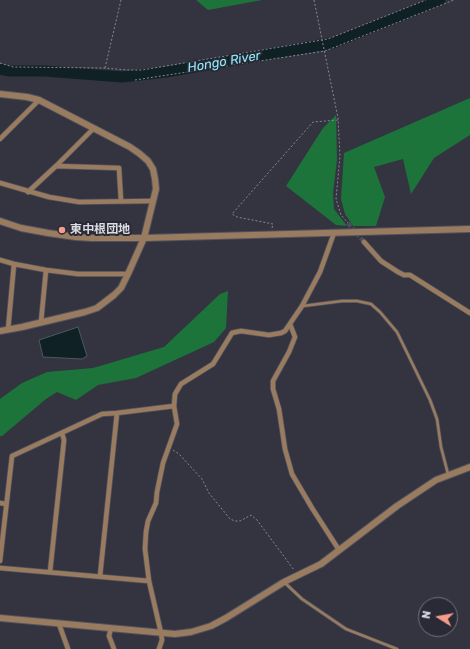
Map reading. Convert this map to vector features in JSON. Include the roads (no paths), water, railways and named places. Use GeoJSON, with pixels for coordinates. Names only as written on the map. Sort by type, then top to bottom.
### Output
{"type":"FeatureCollection","features":[{"type":"Feature","properties":{"kind":"street"},"geometry":{"type":"LineString","coordinates":[[0,94],[39,100],[130,147],[148,161],[153,169],[156,189],[144,238],[121,288],[114,295],[97,308],[0,331]]}},
{"type":"Feature","properties":{"kind":"street"},"geometry":{"type":"LineString","coordinates":[[0,139],[39,100]]}},
{"type":"Feature","properties":{"kind":"street"},"geometry":{"type":"LineString","coordinates":[[28,192],[93,129]]}},
{"type":"Feature","properties":{"kind":"street"},"geometry":{"type":"LineString","coordinates":[[56,166],[119,168],[121,200]]}},
{"type":"Feature","properties":{"kind":"street"},"geometry":{"type":"LineString","coordinates":[[0,183],[28,192],[79,202],[121,200],[154,201]]}},
{"type":"Feature","properties":{"kind":"street"},"geometry":{"type":"LineString","coordinates":[[0,221],[37,231],[76,237],[144,238],[470,229]]}},
{"type":"Feature","properties":{"kind":"street"},"geometry":{"type":"LineString","coordinates":[[159,649],[162,640],[148,581],[145,549],[146,532],[148,520],[154,511],[163,463],[177,424],[174,406],[177,389],[181,384],[213,364],[232,334],[241,331],[269,335],[285,331],[302,306],[325,263],[334,233]]}},
{"type":"Feature","properties":{"kind":"street"},"geometry":{"type":"LineString","coordinates":[[364,242],[381,261],[404,275],[410,275],[470,313]]}},
{"type":"Feature","properties":{"kind":"street"},"geometry":{"type":"LineString","coordinates":[[0,260],[46,270],[78,274],[128,274]]}},
{"type":"Feature","properties":{"kind":"street"},"geometry":{"type":"LineString","coordinates":[[8,330],[14,264]]}},
{"type":"Feature","properties":{"kind":"street"},"geometry":{"type":"LineString","coordinates":[[41,322],[46,270]]}},
{"type":"Feature","properties":{"kind":"street"},"geometry":{"type":"LineString","coordinates":[[290,324],[295,337],[289,352],[273,380],[273,388],[279,409],[285,449],[292,474],[339,550]]}},
{"type":"Feature","properties":{"kind":"street"},"geometry":{"type":"LineString","coordinates":[[0,561],[12,456],[102,414],[174,406]]}},
{"type":"Feature","properties":{"kind":"street"},"geometry":{"type":"LineString","coordinates":[[100,576],[116,413]]}},
{"type":"Feature","properties":{"kind":"street"},"geometry":{"type":"LineString","coordinates":[[50,572],[64,440],[62,433]]}},
{"type":"Feature","properties":{"kind":"street"},"geometry":{"type":"LineString","coordinates":[[0,618],[175,634],[190,632],[211,626],[284,582],[321,564],[397,506],[436,480],[448,474],[470,467]]}},
{"type":"Feature","properties":{"kind":"street"},"geometry":{"type":"LineString","coordinates":[[0,503],[6,504]]}},
{"type":"Feature","properties":{"kind":"street"},"geometry":{"type":"LineString","coordinates":[[0,568],[148,581]]}},
{"type":"Feature","properties":{"kind":"street"},"geometry":{"type":"LineString","coordinates":[[59,624],[68,649]]}},
{"type":"Feature","properties":{"kind":"street"},"geometry":{"type":"LineString","coordinates":[[111,628],[109,636],[114,649]]}},
{"type":"Feature","properties":{"kind":"lane"},"geometry":{"type":"LineString","coordinates":[[302,306],[342,301],[357,301],[371,304],[380,312],[397,332],[430,400],[437,418],[441,447],[448,474]]}},
{"type":"Feature","properties":{"kind":"lane"},"geometry":{"type":"LineString","coordinates":[[284,582],[302,599],[346,629],[397,649]]}},
{"type":"Feature","properties":{"kind":"waterway","name":"Hongo River"},"geometry":{"type":"LineString","coordinates":[[0,69],[8,71],[45,71],[122,77],[166,72],[333,43],[440,0]]}},
{"type":"Feature","properties":{"kind":"tunnel"},"geometry":{"type":"LineString","coordinates":[[348,223],[364,242]]}},
{"type":"Feature","properties":{"kind":"place","name":"東中根団地"},"geometry":{"type":"Point","coordinates":[62,230]}}]}
